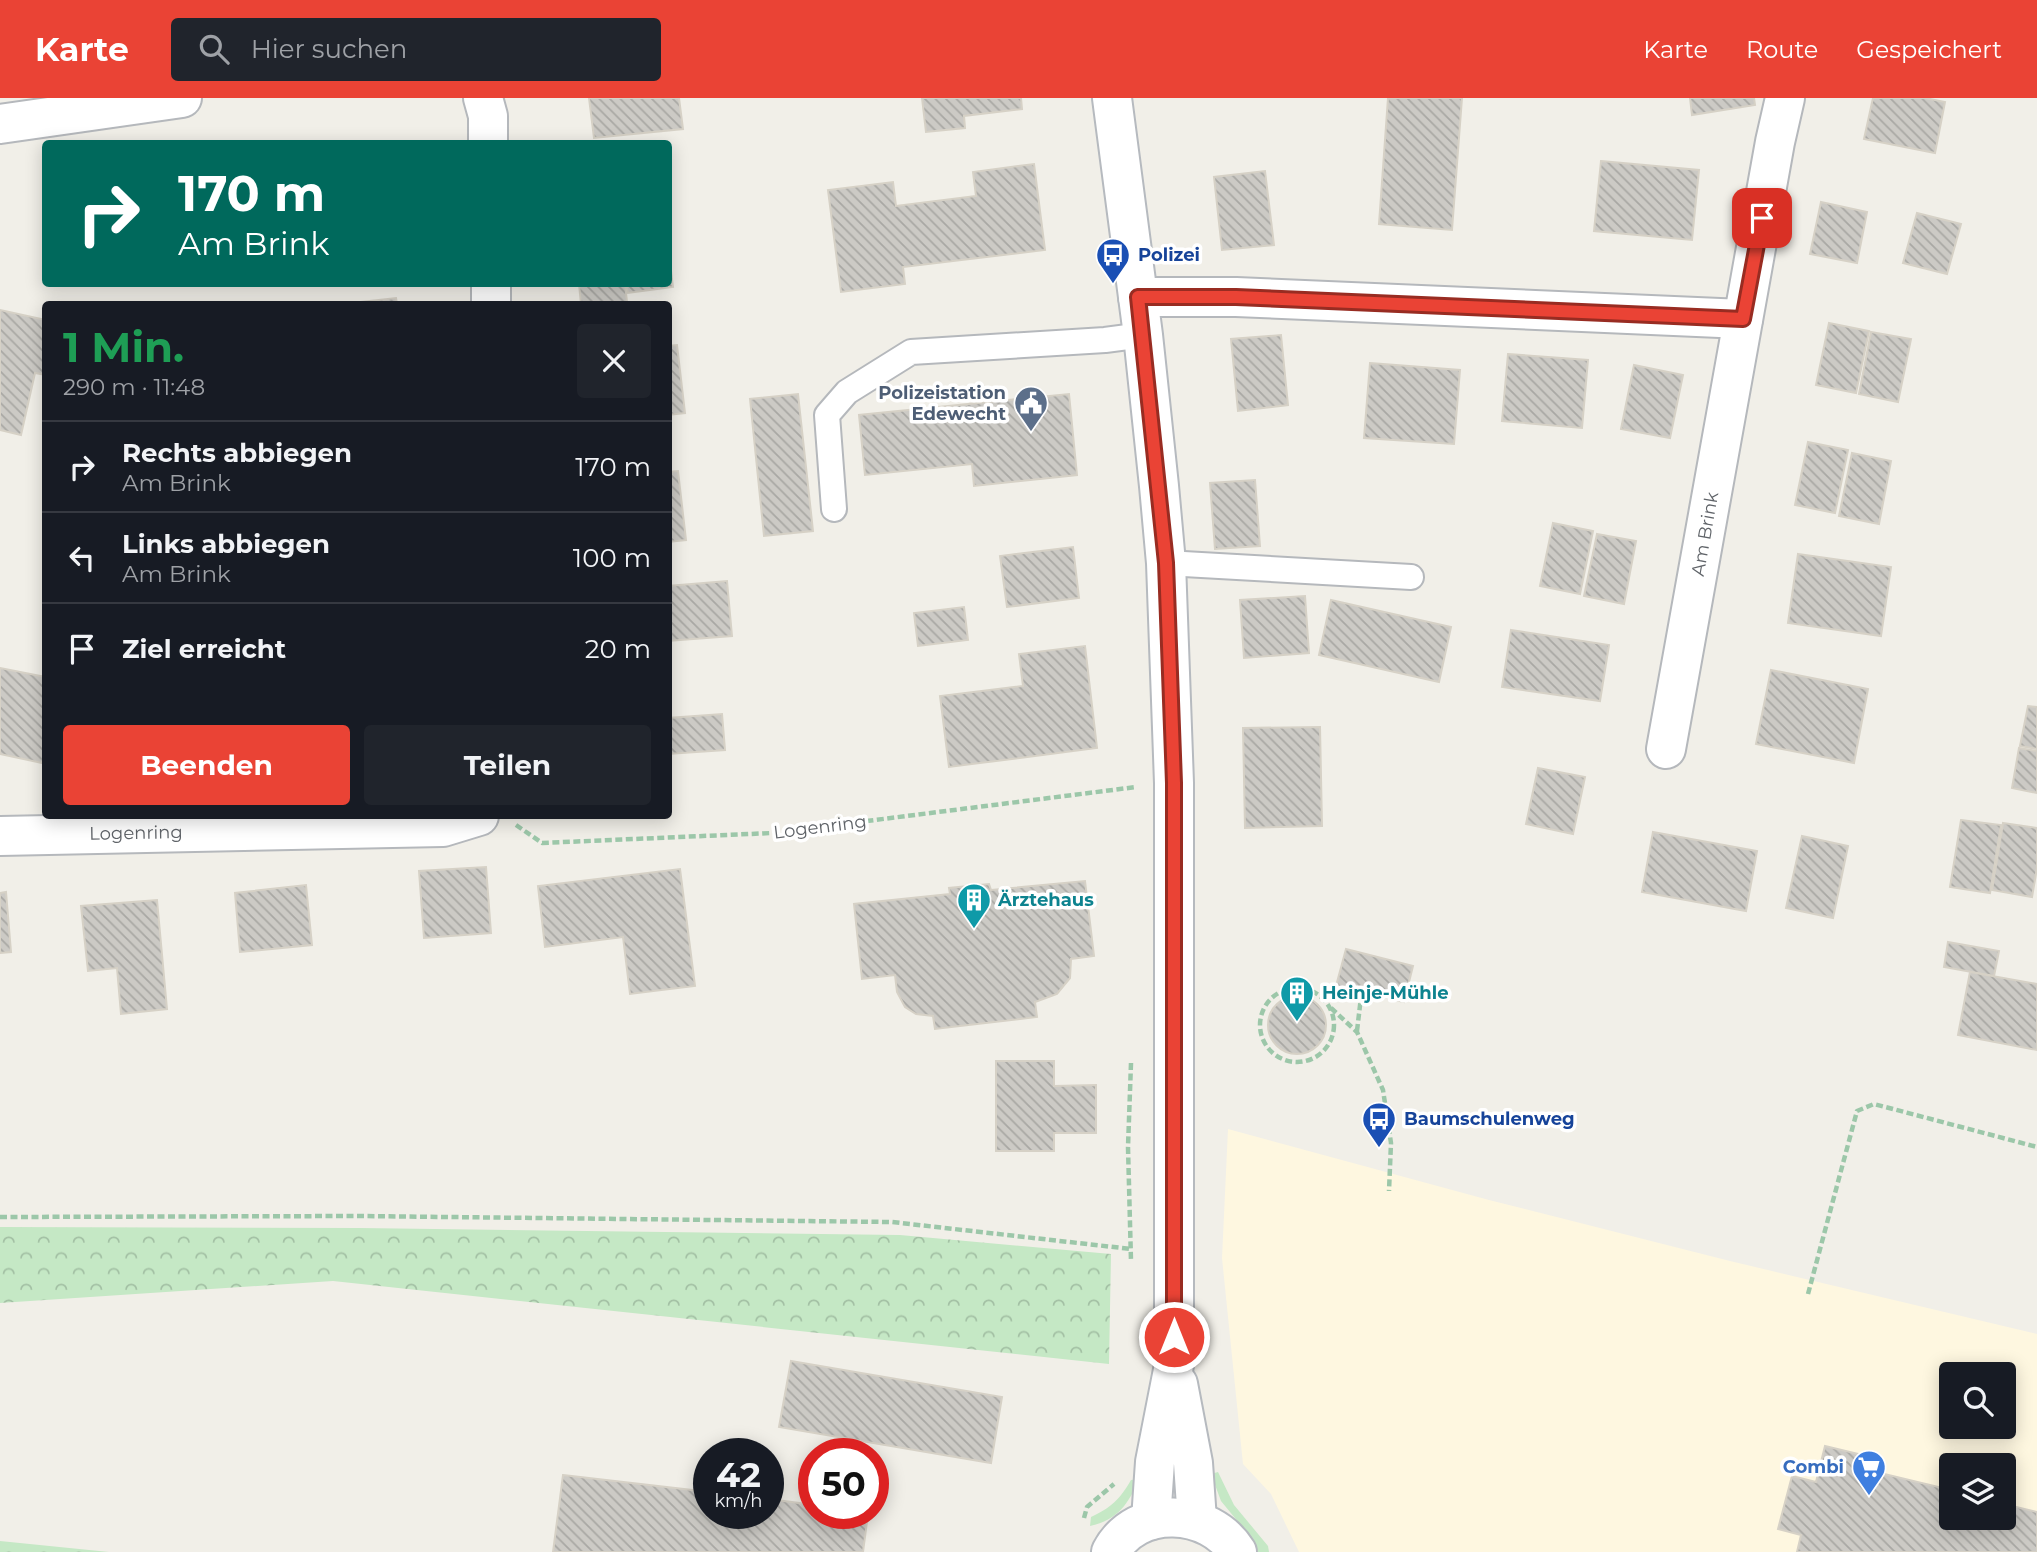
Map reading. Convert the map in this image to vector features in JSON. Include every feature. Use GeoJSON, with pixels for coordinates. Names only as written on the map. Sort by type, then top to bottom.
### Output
{"type":"FeatureCollection","features":[{"type":"Feature","properties":{"kind":"street"},"geometry":{"type":"LineString","coordinates":[[0,124],[182,98]]}},
{"type":"Feature","properties":{"kind":"street"},"geometry":{"type":"LineString","coordinates":[[483,98],[488,116],[488,140]]}},
{"type":"Feature","properties":{"kind":"street"},"geometry":{"type":"LineString","coordinates":[[1112,98],[1143,335],[1166,563],[1175,855],[1174,1364],[1193,1462],[1197,1520]]}},
{"type":"Feature","properties":{"kind":"street","name":"Am Brink"},"geometry":{"type":"LineString","coordinates":[[1666,749],[1785,98]]}},
{"type":"Feature","properties":{"kind":"street"},"geometry":{"type":"LineString","coordinates":[[1138,297],[1236,297],[1743,319]]}},
{"type":"Feature","properties":{"kind":"street","name":"Logenring"},"geometry":{"type":"LineString","coordinates":[[0,836],[443,827],[496,819]]}},
{"type":"Feature","properties":{"kind":"street"},"geometry":{"type":"LineString","coordinates":[[1151,1520],[1155,1462],[1174,1364]]}},
{"type":"Feature","properties":{"kind":"street"},"geometry":{"type":"LineString","coordinates":[[1111,1552],[1130,1530],[1151,1520],[1174,1517],[1197,1520],[1218,1531],[1237,1552]]}},
{"type":"Feature","properties":{"kind":"lane"},"geometry":{"type":"LineString","coordinates":[[834,509],[827,415],[847,392],[911,352],[1105,340],[1143,335]]}},
{"type":"Feature","properties":{"kind":"lane"},"geometry":{"type":"LineString","coordinates":[[1166,563],[1411,577]]}},
{"type":"Feature","properties":{"kind":"path","name":"Logenring"},"geometry":{"type":"LineString","coordinates":[[496,819],[542,843],[772,833],[1144,786]]}},
{"type":"Feature","properties":{"kind":"path"},"geometry":{"type":"LineString","coordinates":[[1325,1003],[1332,1013],[1334,1026],[1325,1050],[1315,1058],[1303,1062],[1278,1058],[1268,1050],[1262,1040],[1260,1028],[1265,1006],[1283,991],[1306,989],[1317,994],[1356,1032],[1384,1090],[1391,1143],[1390,1191]]}},
{"type":"Feature","properties":{"kind":"path"},"geometry":{"type":"LineString","coordinates":[[1356,1032],[1361,997]]}},
{"type":"Feature","properties":{"kind":"path"},"geometry":{"type":"LineString","coordinates":[[1131,1054],[1128,1147],[1131,1262]]}},
{"type":"Feature","properties":{"kind":"path"},"geometry":{"type":"LineString","coordinates":[[1808,1294],[1857,1111],[1874,1104],[2037,1147]]}},
{"type":"Feature","properties":{"kind":"path"},"geometry":{"type":"LineString","coordinates":[[0,1217],[372,1216],[892,1222],[1174,1254]]}},
{"type":"Feature","properties":{"kind":"path"},"geometry":{"type":"LineString","coordinates":[[1083,1519],[1087,1507],[1114,1484]]}},
{"type":"Feature","properties":{"kind":"shaded area"},"geometry":{"type":"Polygon","coordinates":[[[1228,1129],[1489,1200],[2037,1334],[2037,1552],[1299,1552],[1271,1494],[1243,1464],[1222,1258],[1228,1129]]]}},
{"type":"Feature","properties":{"kind":"green space"},"geometry":{"type":"Polygon","coordinates":[[[0,1227],[360,1228],[900,1235],[1111,1254],[1109,1364],[333,1281],[0,1303],[0,1227]]]}},
{"type":"Feature","properties":{"kind":"green space"},"geometry":{"type":"Polygon","coordinates":[[[1218,1472],[1234,1505],[1268,1546],[1269,1552],[1258,1552],[1253,1540],[1221,1501],[1211,1474],[1218,1472]]]}},
{"type":"Feature","properties":{"kind":"green space"},"geometry":{"type":"Polygon","coordinates":[[[1139,1479],[1131,1496],[1115,1515],[1090,1526],[1091,1517],[1114,1502],[1131,1480],[1139,1479]]]}},
{"type":"Feature","properties":{"kind":"green space"},"geometry":{"type":"Polygon","coordinates":[[[0,1541],[109,1552],[0,1552],[0,1541]]]}},
{"type":"Feature","properties":{"kind":"building"},"geometry":{"type":"Polygon","coordinates":[[[589,98],[679,98],[683,129],[594,138],[589,98]]]}},
{"type":"Feature","properties":{"kind":"building"},"geometry":{"type":"Polygon","coordinates":[[[922,98],[1021,98],[1022,109],[964,116],[965,128],[926,132],[922,98]]]}},
{"type":"Feature","properties":{"kind":"building"},"geometry":{"type":"Polygon","coordinates":[[[1388,98],[1462,98],[1452,230],[1379,224],[1388,98]]]}},
{"type":"Feature","properties":{"kind":"building"},"geometry":{"type":"Polygon","coordinates":[[[1690,98],[1754,98],[1755,105],[1692,115],[1690,98]]]}},
{"type":"Feature","properties":{"kind":"building"},"geometry":{"type":"Polygon","coordinates":[[[1873,98],[1925,98],[1945,102],[1935,153],[1864,139],[1873,98]]]}},
{"type":"Feature","properties":{"kind":"building"},"geometry":{"type":"Polygon","coordinates":[[[1601,161],[1699,170],[1692,240],[1594,231],[1601,161]]]}},
{"type":"Feature","properties":{"kind":"building"},"geometry":{"type":"Polygon","coordinates":[[[1034,164],[1045,250],[903,267],[905,284],[841,292],[828,190],[893,182],[896,206],[976,196],[973,172],[1034,164]]]}},
{"type":"Feature","properties":{"kind":"building"},"geometry":{"type":"Polygon","coordinates":[[[1265,171],[1274,245],[1222,250],[1214,177],[1265,171]]]}},
{"type":"Feature","properties":{"kind":"building"},"geometry":{"type":"Polygon","coordinates":[[[1821,202],[1867,212],[1857,263],[1810,254],[1821,202]]]}},
{"type":"Feature","properties":{"kind":"building"},"geometry":{"type":"Polygon","coordinates":[[[1917,213],[1961,224],[1947,274],[1903,263],[1917,213]]]}},
{"type":"Feature","properties":{"kind":"building"},"geometry":{"type":"Polygon","coordinates":[[[672,279],[673,287],[628,293],[627,287],[672,287],[672,279]]]}},
{"type":"Feature","properties":{"kind":"building"},"geometry":{"type":"Polygon","coordinates":[[[579,287],[625,287],[627,301],[581,301],[579,287]]]}},
{"type":"Feature","properties":{"kind":"building"},"geometry":{"type":"Polygon","coordinates":[[[396,298],[396,301],[369,301],[396,298]]]}},
{"type":"Feature","properties":{"kind":"building"},"geometry":{"type":"Polygon","coordinates":[[[0,310],[42,319],[42,374],[35,373],[21,435],[0,430],[0,310]]]}},
{"type":"Feature","properties":{"kind":"building"},"geometry":{"type":"Polygon","coordinates":[[[1829,323],[1869,331],[1856,393],[1816,385],[1829,323]]]}},
{"type":"Feature","properties":{"kind":"building"},"geometry":{"type":"Polygon","coordinates":[[[1871,332],[1911,339],[1898,402],[1859,394],[1871,332]]]}},
{"type":"Feature","properties":{"kind":"building"},"geometry":{"type":"Polygon","coordinates":[[[1281,335],[1288,405],[1238,411],[1231,339],[1281,335]]]}},
{"type":"Feature","properties":{"kind":"building"},"geometry":{"type":"Polygon","coordinates":[[[677,345],[685,413],[672,415],[672,346],[677,345]]]}},
{"type":"Feature","properties":{"kind":"building"},"geometry":{"type":"Polygon","coordinates":[[[1508,354],[1588,360],[1582,428],[1502,421],[1508,354]]]}},
{"type":"Feature","properties":{"kind":"building"},"geometry":{"type":"Polygon","coordinates":[[[1370,363],[1460,370],[1454,444],[1364,438],[1370,363]]]}},
{"type":"Feature","properties":{"kind":"building"},"geometry":{"type":"Polygon","coordinates":[[[1634,365],[1683,375],[1670,438],[1621,429],[1634,365]]]}},
{"type":"Feature","properties":{"kind":"building"},"geometry":{"type":"Polygon","coordinates":[[[798,394],[813,531],[764,536],[750,399],[798,394]]]}},
{"type":"Feature","properties":{"kind":"building"},"geometry":{"type":"Polygon","coordinates":[[[1069,394],[1077,475],[974,486],[972,464],[865,475],[859,415],[1069,394]]]}},
{"type":"Feature","properties":{"kind":"building"},"geometry":{"type":"Polygon","coordinates":[[[1808,442],[1848,450],[1835,513],[1795,505],[1808,442]]]}},
{"type":"Feature","properties":{"kind":"building"},"geometry":{"type":"Polygon","coordinates":[[[1852,453],[1891,461],[1879,524],[1839,516],[1852,453]]]}},
{"type":"Feature","properties":{"kind":"building"},"geometry":{"type":"Polygon","coordinates":[[[678,471],[686,540],[672,542],[672,472],[678,471]]]}},
{"type":"Feature","properties":{"kind":"building"},"geometry":{"type":"Polygon","coordinates":[[[1255,480],[1260,546],[1215,549],[1210,483],[1255,480]]]}},
{"type":"Feature","properties":{"kind":"building"},"geometry":{"type":"Polygon","coordinates":[[[1553,523],[1593,531],[1580,594],[1540,586],[1553,523]]]}},
{"type":"Feature","properties":{"kind":"building"},"geometry":{"type":"Polygon","coordinates":[[[1597,534],[1636,541],[1624,604],[1584,596],[1597,534]]]}},
{"type":"Feature","properties":{"kind":"building"},"geometry":{"type":"Polygon","coordinates":[[[1073,547],[1079,598],[1007,607],[1000,556],[1073,547]]]}},
{"type":"Feature","properties":{"kind":"building"},"geometry":{"type":"Polygon","coordinates":[[[1798,554],[1891,567],[1881,636],[1788,623],[1798,554]]]}},
{"type":"Feature","properties":{"kind":"building"},"geometry":{"type":"Polygon","coordinates":[[[727,581],[732,636],[672,641],[672,586],[727,581]]]}},
{"type":"Feature","properties":{"kind":"building"},"geometry":{"type":"Polygon","coordinates":[[[1305,596],[1309,653],[1244,658],[1240,600],[1305,596]]]}},
{"type":"Feature","properties":{"kind":"building"},"geometry":{"type":"Polygon","coordinates":[[[1331,600],[1451,627],[1439,682],[1319,655],[1331,600]]]}},
{"type":"Feature","properties":{"kind":"building"},"geometry":{"type":"Polygon","coordinates":[[[964,607],[968,640],[918,646],[914,613],[964,607]]]}},
{"type":"Feature","properties":{"kind":"building"},"geometry":{"type":"Polygon","coordinates":[[[1511,630],[1609,645],[1600,701],[1502,687],[1511,630]]]}},
{"type":"Feature","properties":{"kind":"building"},"geometry":{"type":"Polygon","coordinates":[[[1085,646],[1097,748],[949,767],[940,696],[1023,686],[1019,654],[1085,646]]]}},
{"type":"Feature","properties":{"kind":"building"},"geometry":{"type":"Polygon","coordinates":[[[0,668],[42,676],[42,763],[0,754],[0,668]]]}},
{"type":"Feature","properties":{"kind":"building"},"geometry":{"type":"Polygon","coordinates":[[[1771,670],[1868,689],[1854,763],[1756,744],[1771,670]]]}},
{"type":"Feature","properties":{"kind":"building"},"geometry":{"type":"Polygon","coordinates":[[[2028,706],[2037,707],[2037,749],[2020,746],[2028,706]]]}},
{"type":"Feature","properties":{"kind":"building"},"geometry":{"type":"Polygon","coordinates":[[[722,714],[725,750],[672,754],[672,718],[722,714]]]}},
{"type":"Feature","properties":{"kind":"building"},"geometry":{"type":"Polygon","coordinates":[[[1320,727],[1322,826],[1245,828],[1243,728],[1320,727]]]}},
{"type":"Feature","properties":{"kind":"building"},"geometry":{"type":"Polygon","coordinates":[[[2019,748],[2037,751],[2037,793],[2012,788],[2019,748]]]}},
{"type":"Feature","properties":{"kind":"building"},"geometry":{"type":"Polygon","coordinates":[[[1538,768],[1585,777],[1573,834],[1526,824],[1538,768]]]}},
{"type":"Feature","properties":{"kind":"building"},"geometry":{"type":"Polygon","coordinates":[[[1961,820],[2001,825],[1990,893],[1950,887],[1961,820]]]}},
{"type":"Feature","properties":{"kind":"building"},"geometry":{"type":"Polygon","coordinates":[[[2003,823],[2037,828],[2037,868],[2032,897],[1992,890],[2003,823]]]}},
{"type":"Feature","properties":{"kind":"building"},"geometry":{"type":"Polygon","coordinates":[[[1653,832],[1757,851],[1746,911],[1642,892],[1653,832]]]}},
{"type":"Feature","properties":{"kind":"building"},"geometry":{"type":"Polygon","coordinates":[[[1802,836],[1848,846],[1833,918],[1786,908],[1802,836]]]}},
{"type":"Feature","properties":{"kind":"building"},"geometry":{"type":"Polygon","coordinates":[[[486,867],[491,933],[424,938],[419,871],[486,867]]]}},
{"type":"Feature","properties":{"kind":"building"},"geometry":{"type":"Polygon","coordinates":[[[680,869],[695,986],[630,994],[623,937],[545,947],[538,886],[680,869]]]}},
{"type":"Feature","properties":{"kind":"building","name":"Ärztehaus"},"geometry":{"type":"Polygon","coordinates":[[[1085,881],[1094,956],[1071,959],[1070,978],[1057,994],[1035,1002],[1037,1017],[935,1029],[933,1016],[916,1014],[905,1007],[897,992],[895,975],[862,979],[854,904],[950,894],[949,888],[989,884],[991,890],[1085,881]]]}},
{"type":"Feature","properties":{"kind":"building"},"geometry":{"type":"Polygon","coordinates":[[[306,885],[312,945],[240,952],[235,893],[306,885]]]}},
{"type":"Feature","properties":{"kind":"building"},"geometry":{"type":"Polygon","coordinates":[[[6,892],[11,952],[0,953],[0,893],[6,892]]]}},
{"type":"Feature","properties":{"kind":"building"},"geometry":{"type":"Polygon","coordinates":[[[157,900],[167,1009],[121,1014],[117,968],[88,971],[81,906],[157,900]]]}},
{"type":"Feature","properties":{"kind":"building"},"geometry":{"type":"Polygon","coordinates":[[[1948,942],[1999,951],[1994,976],[1944,967],[1948,942]]]}},
{"type":"Feature","properties":{"kind":"building"},"geometry":{"type":"Polygon","coordinates":[[[1346,949],[1413,966],[1404,1002],[1336,986],[1346,949]]]}},
{"type":"Feature","properties":{"kind":"building"},"geometry":{"type":"Polygon","coordinates":[[[1970,972],[2037,984],[2037,1050],[1958,1035],[1970,972]]]}},
{"type":"Feature","properties":{"kind":"building","name":"Heinje-Mühle"},"geometry":{"type":"Polygon","coordinates":[[[1291,996],[1303,996],[1318,1004],[1326,1019],[1326,1031],[1318,1046],[1303,1054],[1291,1054],[1276,1046],[1268,1031],[1268,1019],[1276,1004],[1291,996]]]}},
{"type":"Feature","properties":{"kind":"building"},"geometry":{"type":"Polygon","coordinates":[[[996,1061],[1054,1061],[1054,1086],[1096,1085],[1096,1133],[1054,1133],[1054,1151],[996,1151],[996,1061]]]}},
{"type":"Feature","properties":{"kind":"building"},"geometry":{"type":"Polygon","coordinates":[[[791,1361],[1002,1397],[991,1463],[889,1446],[889,1438],[844,1438],[779,1427],[791,1361]]]}},
{"type":"Feature","properties":{"kind":"building","name":"Combi"},"geometry":{"type":"Polygon","coordinates":[[[1825,1446],[1879,1459],[1876,1472],[1939,1487],[1939,1530],[2016,1530],[2016,1507],[2037,1512],[2037,1552],[1797,1552],[1801,1535],[1778,1529],[1792,1476],[1816,1482],[1825,1446]]]}},
{"type":"Feature","properties":{"kind":"building"},"geometry":{"type":"Polygon","coordinates":[[[563,1475],[693,1490],[693,1529],[784,1529],[784,1501],[798,1503],[798,1529],[866,1529],[863,1552],[553,1552],[563,1475]]]}},
{"type":"Feature","properties":{"kind":"place","name":"Polizei"},"geometry":{"type":"Point","coordinates":[1113,285]}},
{"type":"Feature","properties":{"kind":"place","name":"Polizeistation Edewecht"},"geometry":{"type":"Point","coordinates":[1031,433]}},
{"type":"Feature","properties":{"kind":"place","name":"Ärztehaus"},"geometry":{"type":"Point","coordinates":[974,930]}},
{"type":"Feature","properties":{"kind":"place","name":"Heinje-Mühle"},"geometry":{"type":"Point","coordinates":[1297,1023]}},
{"type":"Feature","properties":{"kind":"place","name":"Baumschulenweg"},"geometry":{"type":"Point","coordinates":[1379,1149]}},
{"type":"Feature","properties":{"kind":"place","name":"Combi"},"geometry":{"type":"Point","coordinates":[1869,1497]}},
{"type":"Feature","properties":{"kind":"route"},"geometry":{"type":"LineString","coordinates":[[1174,1337],[1174,783],[1166,563],[1138,297],[1236,297],[1743,319],[1762,218]]}}]}
